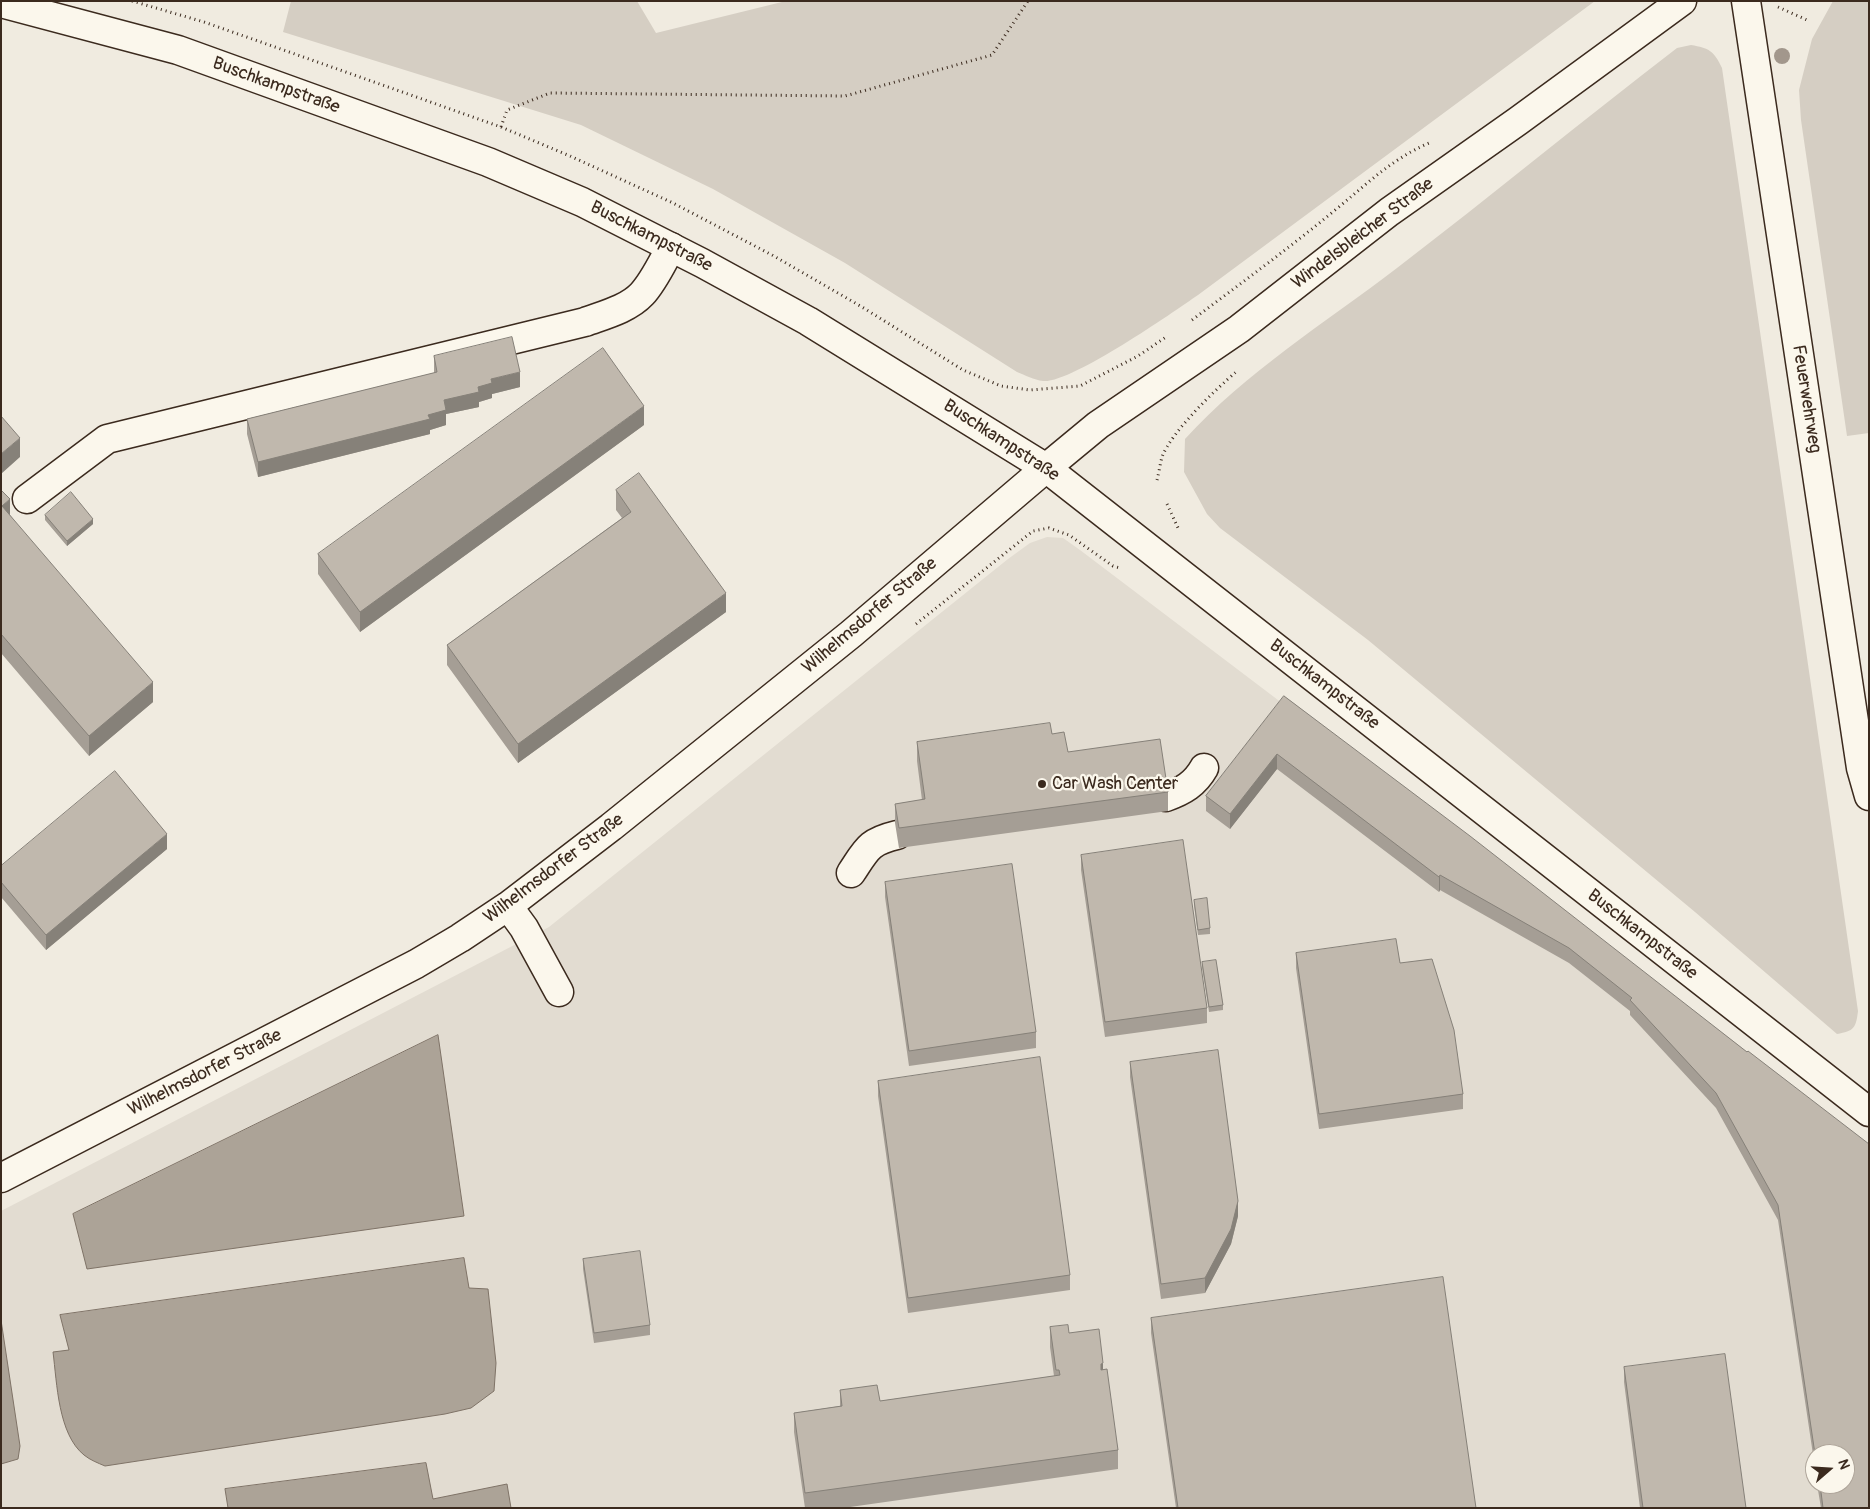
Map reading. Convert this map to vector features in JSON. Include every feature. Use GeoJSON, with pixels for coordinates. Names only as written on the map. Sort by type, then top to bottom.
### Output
{"type":"FeatureCollection","features":[{"type":"Feature","properties":{"kind":"main road","name":"Windelsbleicher Straße"},"geometry":{"type":"LineString","coordinates":[[1046,468],[1098,426],[1232,334],[1389,212],[1518,122],[1682,1]]}},
{"type":"Feature","properties":{"kind":"main road","name":"Feuerwehrweg"},"geometry":{"type":"LineString","coordinates":[[1746,1],[1861,768],[1869,796]]}},
{"type":"Feature","properties":{"kind":"main road","name":"Buschkampstraße"},"geometry":{"type":"LineString","coordinates":[[1,3],[178,50],[488,162],[582,202],[671,247],[808,322],[1046,468],[1869,1112]]}},
{"type":"Feature","properties":{"kind":"main road"},"geometry":{"type":"LineString","coordinates":[[27,499],[108,439],[585,322],[621,308],[641,296],[652,281],[671,247]]}},
{"type":"Feature","properties":{"kind":"main road","name":"Wilhelmsdorfer Straße"},"geometry":{"type":"LineString","coordinates":[[1,1178],[416,964],[508,906],[626,815],[843,640],[1046,468]]}},
{"type":"Feature","properties":{"kind":"main road"},"geometry":{"type":"LineString","coordinates":[[1166,796],[1182,791],[1197,780],[1204,768]]}},
{"type":"Feature","properties":{"kind":"main road"},"geometry":{"type":"LineString","coordinates":[[851,873],[867,849],[878,839],[897,835]]}},
{"type":"Feature","properties":{"kind":"main road"},"geometry":{"type":"LineString","coordinates":[[508,906],[524,928],[559,992]]}},
{"type":"Feature","properties":{"kind":"path"},"geometry":{"type":"LineString","coordinates":[[132,1],[204,22]]}},
{"type":"Feature","properties":{"kind":"path"},"geometry":{"type":"LineString","coordinates":[[488,162],[507,110],[550,93],[845,96],[992,55],[1028,1]]}},
{"type":"Feature","properties":{"kind":"path"},"geometry":{"type":"LineString","coordinates":[[1776,6],[1807,20]]}},
{"type":"Feature","properties":{"kind":"shaded area"},"geometry":{"type":"Polygon","coordinates":[[[291,1],[637,1],[656,33],[786,1],[1595,1],[1185,304],[1097,360],[1056,379],[1043,381],[1017,372],[845,263],[713,189],[581,125],[283,32],[291,1]]]}},
{"type":"Feature","properties":{"kind":"shaded area"},"geometry":{"type":"Polygon","coordinates":[[[1833,1],[1869,1],[1869,433],[1847,436],[1801,120],[1799,90],[1812,39],[1833,1]]]}},
{"type":"Feature","properties":{"kind":"shaded area"},"geometry":{"type":"Polygon","coordinates":[[[1691,45],[1710,51],[1722,68],[1858,1011],[1853,1028],[1847,1032],[1837,1034],[1695,912],[1368,640],[1220,528],[1207,514],[1184,472],[1185,439],[1260,370],[1432,241],[1677,48],[1691,45]]]}},
{"type":"Feature","properties":{"kind":"shaded area"},"geometry":{"type":"Polygon","coordinates":[[[1047,537],[1063,538],[1311,725],[1869,1159],[1869,1508],[1,1508],[1,1211],[549,927],[1030,543],[1047,537]]]}},
{"type":"Feature","properties":{"kind":"shaded area"},"geometry":{"type":"Polygon","coordinates":[[[438,1035],[464,1216],[87,1269],[73,1214],[438,1035]]]}},
{"type":"Feature","properties":{"kind":"shaded area"},"geometry":{"type":"Polygon","coordinates":[[[464,1258],[469,1288],[488,1289],[496,1363],[494,1391],[471,1408],[445,1414],[105,1466],[84,1455],[75,1446],[69,1434],[60,1407],[53,1352],[69,1350],[60,1315],[464,1258]]]}},
{"type":"Feature","properties":{"kind":"shaded area"},"geometry":{"type":"Polygon","coordinates":[[[1,1320],[20,1446],[18,1459],[1,1464],[1,1320]]]}},
{"type":"Feature","properties":{"kind":"shaded area"},"geometry":{"type":"Polygon","coordinates":[[[426,1463],[433,1499],[507,1484],[511,1508],[228,1508],[225,1489],[426,1463]]]}},
{"type":"Feature","properties":{"kind":"building"},"geometry":{"type":"Polygon","coordinates":[[[512,337],[520,372],[491,379],[492,383],[478,387],[479,392],[444,400],[446,410],[428,415],[430,419],[258,462],[247,419],[437,372],[434,356],[512,337]]]}},
{"type":"Feature","properties":{"kind":"building"},"geometry":{"type":"Polygon","coordinates":[[[603,348],[644,406],[360,612],[318,554],[603,348]]]}},
{"type":"Feature","properties":{"kind":"building"},"geometry":{"type":"Polygon","coordinates":[[[1,416],[20,438],[1,454],[1,416]]]}},
{"type":"Feature","properties":{"kind":"building"},"geometry":{"type":"Polygon","coordinates":[[[639,473],[726,593],[518,744],[447,645],[631,512],[616,490],[639,473]]]}},
{"type":"Feature","properties":{"kind":"building"},"geometry":{"type":"Polygon","coordinates":[[[1,490],[10,499],[2,506],[153,682],[89,736],[1,634],[1,490]]]}},
{"type":"Feature","properties":{"kind":"building"},"geometry":{"type":"Polygon","coordinates":[[[71,492],[93,519],[67,541],[45,515],[71,492]]]}},
{"type":"Feature","properties":{"kind":"building"},"geometry":{"type":"Polygon","coordinates":[[[1284,696],[1470,836],[1747,1052],[1869,1144],[1869,1508],[1823,1508],[1821,1494],[1855,1494],[1855,1444],[1814,1444],[1778,1205],[1716,1093],[1630,1000],[1632,998],[1569,948],[1440,875],[1439,877],[1277,754],[1230,814],[1206,796],[1284,696]]]}},
{"type":"Feature","properties":{"kind":"building","name":"Car Wash Center"},"geometry":{"type":"Polygon","coordinates":[[[1050,723],[1052,734],[1064,732],[1068,752],[1160,739],[1168,792],[899,828],[895,804],[925,799],[917,742],[1050,723]]]}},
{"type":"Feature","properties":{"kind":"building"},"geometry":{"type":"Polygon","coordinates":[[[115,771],[167,834],[46,935],[1,882],[1,866],[115,771]]]}},
{"type":"Feature","properties":{"kind":"building"},"geometry":{"type":"Polygon","coordinates":[[[1183,840],[1207,1008],[1105,1022],[1081,855],[1183,840]]]}},
{"type":"Feature","properties":{"kind":"building"},"geometry":{"type":"Polygon","coordinates":[[[1012,864],[1036,1032],[909,1051],[885,882],[1012,864]]]}},
{"type":"Feature","properties":{"kind":"building"},"geometry":{"type":"Polygon","coordinates":[[[1207,898],[1210,928],[1198,930],[1194,900],[1207,898]]]}},
{"type":"Feature","properties":{"kind":"building"},"geometry":{"type":"Polygon","coordinates":[[[1396,939],[1400,963],[1432,959],[1454,1030],[1463,1094],[1319,1114],[1296,953],[1396,939]]]}},
{"type":"Feature","properties":{"kind":"building"},"geometry":{"type":"Polygon","coordinates":[[[1216,960],[1223,1005],[1209,1007],[1202,962],[1216,960]]]}},
{"type":"Feature","properties":{"kind":"building"},"geometry":{"type":"Polygon","coordinates":[[[1218,1050],[1238,1201],[1231,1229],[1205,1278],[1161,1284],[1130,1062],[1218,1050]]]}},
{"type":"Feature","properties":{"kind":"building"},"geometry":{"type":"Polygon","coordinates":[[[1040,1057],[1070,1275],[908,1298],[878,1081],[1040,1057]]]}},
{"type":"Feature","properties":{"kind":"building"},"geometry":{"type":"Polygon","coordinates":[[[640,1251],[650,1325],[594,1333],[583,1259],[640,1251]]]}},
{"type":"Feature","properties":{"kind":"building"},"geometry":{"type":"Polygon","coordinates":[[[1443,1277],[1476,1508],[1178,1508],[1151,1318],[1443,1277]]]}},
{"type":"Feature","properties":{"kind":"building"},"geometry":{"type":"Polygon","coordinates":[[[1068,1325],[1069,1333],[1099,1329],[1103,1363],[1101,1364],[1101,1370],[1107,1369],[1118,1450],[805,1493],[794,1413],[842,1406],[840,1390],[877,1385],[880,1401],[1060,1375],[1059,1370],[1056,1370],[1050,1327],[1068,1325]]]}},
{"type":"Feature","properties":{"kind":"building"},"geometry":{"type":"Polygon","coordinates":[[[1725,1354],[1746,1508],[1643,1508],[1624,1367],[1725,1354]]]}},
{"type":"Feature","properties":{"kind":"place","name":"Car Wash Center"},"geometry":{"type":"Point","coordinates":[1042,784]}}]}
